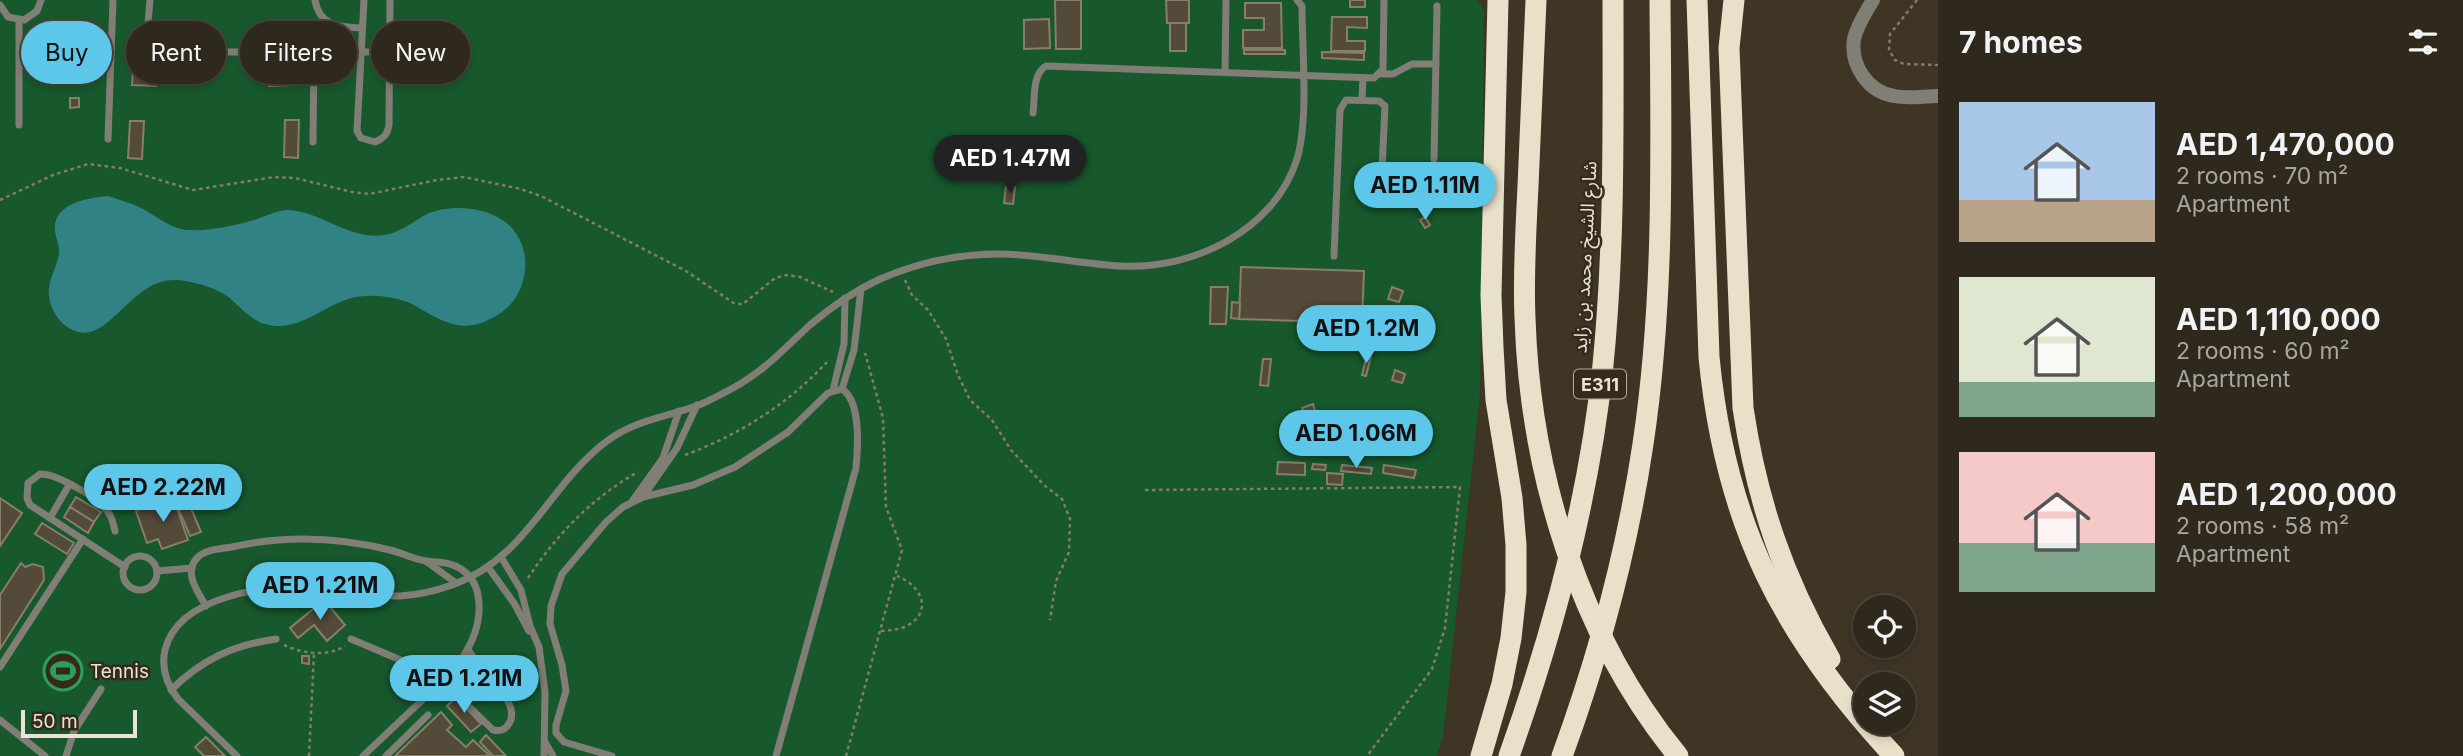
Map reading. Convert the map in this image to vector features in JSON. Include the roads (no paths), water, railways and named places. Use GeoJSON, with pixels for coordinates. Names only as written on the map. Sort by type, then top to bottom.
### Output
{"type":"FeatureCollection","features":[{"type":"Feature","properties":{"kind":"highway"},"geometry":{"type":"LineString","coordinates":[[1481,756],[1502,684],[1516,592],[1516,545],[1512,498],[1496,400],[1491,295],[1498,0]]}},
{"type":"Feature","properties":{"kind":"highway"},"geometry":{"type":"LineString","coordinates":[[1536,0],[1524,268],[1527,358],[1535,421],[1557,521],[1591,615],[1612,658],[1637,699],[1678,756]]}},
{"type":"Feature","properties":{"kind":"highway","name":"شارع الشيخ محمد بن زايد"},"geometry":{"type":"LineString","coordinates":[[1508,756],[1548,638],[1566,571],[1595,423],[1609,299],[1613,0]]}},
{"type":"Feature","properties":{"kind":"highway","name":"E311"},"geometry":{"type":"LineString","coordinates":[[1562,756],[1600,644],[1618,577],[1643,442],[1651,373],[1659,233],[1660,0]]}},
{"type":"Feature","properties":{"kind":"highway"},"geometry":{"type":"LineString","coordinates":[[1696,0],[1709,357],[1721,448],[1737,504],[1767,579],[1788,619],[1814,658],[1853,707]]}},
{"type":"Feature","properties":{"kind":"highway"},"geometry":{"type":"LineString","coordinates":[[1734,0],[1729,48],[1740,276],[1740,366],[1749,450],[1767,522],[1785,572],[1802,610],[1853,700]]}},
{"type":"Feature","properties":{"kind":"highway"},"geometry":{"type":"LineString","coordinates":[[1876,735],[1894,756]]}},
{"type":"Feature","properties":{"kind":"street"},"geometry":{"type":"LineString","coordinates":[[1873,0],[1854,40],[1854,53],[1863,77],[1883,93],[1895,97],[1938,96]]}},
{"type":"Feature","properties":{"kind":"lane"},"geometry":{"type":"LineString","coordinates":[[0,5],[8,17],[19,20],[34,15],[41,0]]}},
{"type":"Feature","properties":{"kind":"lane"},"geometry":{"type":"LineString","coordinates":[[108,139],[113,0]]}},
{"type":"Feature","properties":{"kind":"lane"},"geometry":{"type":"LineString","coordinates":[[150,0],[149,38],[154,49],[159,52],[240,52]]}},
{"type":"Feature","properties":{"kind":"lane"},"geometry":{"type":"LineString","coordinates":[[316,0],[319,14],[334,26],[362,28]]}},
{"type":"Feature","properties":{"kind":"lane"},"geometry":{"type":"LineString","coordinates":[[364,0],[357,131],[361,138],[375,142],[383,139],[387,133],[390,84]]}},
{"type":"Feature","properties":{"kind":"lane"},"geometry":{"type":"LineString","coordinates":[[390,0],[390,21]]}},
{"type":"Feature","properties":{"kind":"lane"},"geometry":{"type":"LineString","coordinates":[[1225,72],[1226,0]]}},
{"type":"Feature","properties":{"kind":"lane"},"geometry":{"type":"LineString","coordinates":[[1033,113],[1038,72],[1045,66],[1374,78],[1379,74],[1384,62],[1384,0]]}},
{"type":"Feature","properties":{"kind":"lane"},"geometry":{"type":"LineString","coordinates":[[237,756],[171,690],[164,665],[167,639],[190,613],[261,589],[318,587],[374,596],[401,596],[429,592],[471,577],[488,567],[529,529],[581,464],[609,439],[633,425],[697,405],[722,394],[767,365],[806,328],[845,298],[901,271],[932,262],[996,254],[1028,255],[1124,267],[1156,265],[1187,259],[1217,247],[1245,230],[1269,210],[1286,185],[1297,156],[1302,126],[1302,2]]}},
{"type":"Feature","properties":{"kind":"lane"},"geometry":{"type":"LineString","coordinates":[[1434,159],[1437,6]]}},
{"type":"Feature","properties":{"kind":"lane"},"geometry":{"type":"LineString","coordinates":[[19,20],[19,125]]}},
{"type":"Feature","properties":{"kind":"lane"},"geometry":{"type":"LineString","coordinates":[[360,52],[371,52]]}},
{"type":"Feature","properties":{"kind":"lane"},"geometry":{"type":"LineString","coordinates":[[1379,74],[1393,74],[1412,64],[1436,64]]}},
{"type":"Feature","properties":{"kind":"lane"},"geometry":{"type":"LineString","coordinates":[[1362,99],[1363,78]]}},
{"type":"Feature","properties":{"kind":"lane"},"geometry":{"type":"LineString","coordinates":[[313,142],[314,84]]}},
{"type":"Feature","properties":{"kind":"lane"},"geometry":{"type":"LineString","coordinates":[[1334,256],[1341,106],[1346,100],[1379,101],[1385,106],[1382,170]]}},
{"type":"Feature","properties":{"kind":"lane"},"geometry":{"type":"LineString","coordinates":[[842,389],[858,329],[861,289]]}},
{"type":"Feature","properties":{"kind":"lane"},"geometry":{"type":"LineString","coordinates":[[632,501],[693,485],[744,462],[788,432],[833,390],[844,344],[845,298]]}},
{"type":"Feature","properties":{"kind":"lane"},"geometry":{"type":"LineString","coordinates":[[833,390],[842,389]]}},
{"type":"Feature","properties":{"kind":"lane"},"geometry":{"type":"LineString","coordinates":[[776,756],[856,468],[857,431],[854,412],[850,397],[842,389]]}},
{"type":"Feature","properties":{"kind":"lane"},"geometry":{"type":"LineString","coordinates":[[612,756],[564,742],[556,733],[565,691],[562,665],[550,624],[551,607],[562,574],[614,514],[632,501],[666,460],[685,434],[697,405]]}},
{"type":"Feature","properties":{"kind":"lane"},"geometry":{"type":"LineString","coordinates":[[643,497],[666,460],[679,411]]}},
{"type":"Feature","properties":{"kind":"lane"},"geometry":{"type":"LineString","coordinates":[[115,531],[104,506],[69,485],[48,474],[33,478],[28,484],[26,491],[30,505],[125,566]]}},
{"type":"Feature","properties":{"kind":"lane"},"geometry":{"type":"LineString","coordinates":[[50,518],[69,485]]}},
{"type":"Feature","properties":{"kind":"lane"},"geometry":{"type":"LineString","coordinates":[[0,667],[83,539]]}},
{"type":"Feature","properties":{"kind":"lane"},"geometry":{"type":"LineString","coordinates":[[206,606],[191,577],[195,559],[202,554],[247,543],[320,539],[356,543],[392,550],[427,562],[451,564],[471,577],[477,590],[479,620],[468,649],[440,684],[363,756]]}},
{"type":"Feature","properties":{"kind":"lane"},"geometry":{"type":"LineString","coordinates":[[501,556],[521,590],[530,626],[540,646],[545,692],[545,744],[553,756]]}},
{"type":"Feature","properties":{"kind":"lane"},"geometry":{"type":"LineString","coordinates":[[139,557],[151,560],[157,571],[150,587],[138,590],[132,588],[124,579],[128,561],[139,557]]}},
{"type":"Feature","properties":{"kind":"lane"},"geometry":{"type":"LineString","coordinates":[[427,562],[456,583]]}},
{"type":"Feature","properties":{"kind":"lane"},"geometry":{"type":"LineString","coordinates":[[488,567],[540,646]]}},
{"type":"Feature","properties":{"kind":"lane"},"geometry":{"type":"LineString","coordinates":[[157,571],[191,568]]}},
{"type":"Feature","properties":{"kind":"lane"},"geometry":{"type":"LineString","coordinates":[[171,690],[188,673],[229,649],[276,639]]}},
{"type":"Feature","properties":{"kind":"lane"},"geometry":{"type":"LineString","coordinates":[[351,639],[403,661],[440,684],[467,702],[493,730],[506,728],[512,715],[508,698],[477,664],[468,649]]}},
{"type":"Feature","properties":{"kind":"lane"},"geometry":{"type":"LineString","coordinates":[[66,756],[74,732],[101,689]]}},
{"type":"Feature","properties":{"kind":"lane"},"geometry":{"type":"LineString","coordinates":[[386,756],[428,715]]}},
{"type":"Feature","properties":{"kind":"lane"},"geometry":{"type":"LineString","coordinates":[[0,720],[45,756]]}},
{"type":"Feature","properties":{"kind":"lane"},"geometry":{"type":"LineString","coordinates":[[544,756],[545,737]]}},
{"type":"Feature","properties":{"kind":"water"},"geometry":{"type":"Polygon","coordinates":[[[108,196],[137,206],[175,227],[189,230],[230,226],[288,210],[311,215],[358,233],[378,236],[398,231],[432,212],[458,208],[476,210],[501,219],[518,236],[524,252],[524,276],[518,293],[508,307],[475,325],[454,324],[407,302],[371,296],[340,302],[292,324],[265,324],[250,316],[222,293],[203,285],[176,280],[160,282],[146,289],[99,328],[88,332],[75,331],[59,320],[50,301],[50,284],[59,254],[56,222],[59,214],[73,204],[108,196]]]}},
{"type":"Feature","properties":{"kind":"place","name":"Tennis"},"geometry":{"type":"Point","coordinates":[63,671]}}]}
